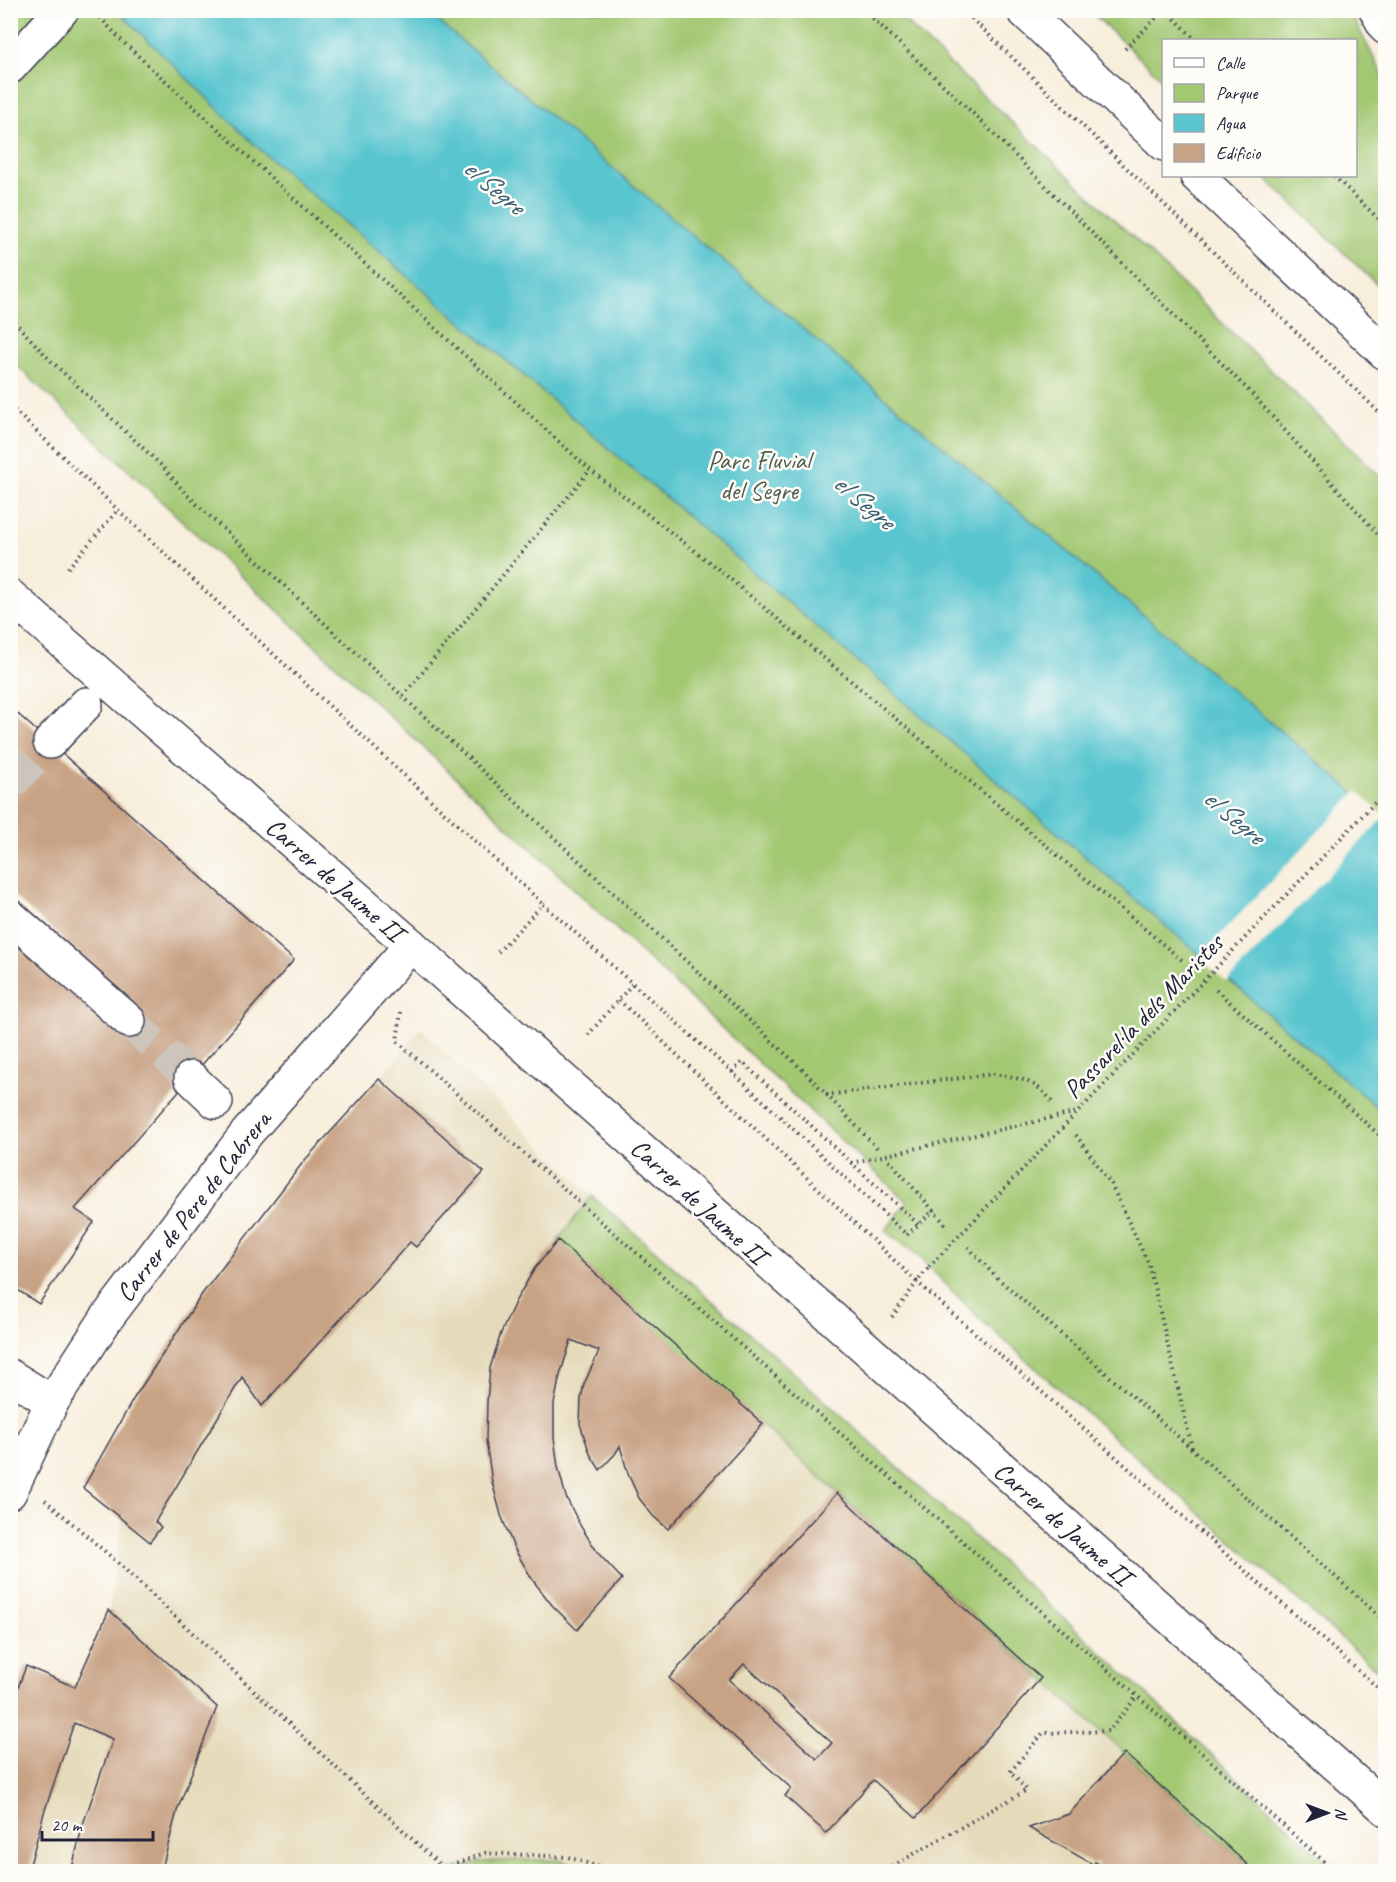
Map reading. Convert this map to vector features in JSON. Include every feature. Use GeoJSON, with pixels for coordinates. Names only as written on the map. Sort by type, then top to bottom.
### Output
{"type":"FeatureCollection","features":[{"type":"Feature","properties":{"kind":"street"},"geometry":{"type":"LineString","coordinates":[[10,67],[62,10]]}},
{"type":"Feature","properties":{"kind":"street"},"geometry":{"type":"LineString","coordinates":[[1023,10],[1162,142]]}},
{"type":"Feature","properties":{"kind":"street"},"geometry":{"type":"LineString","coordinates":[[1376,10],[1386,28]]}},
{"type":"Feature","properties":{"kind":"street"},"geometry":{"type":"LineString","coordinates":[[1198,177],[1386,354]]}},
{"type":"Feature","properties":{"kind":"street","name":"Carrer de Jaume II"},"geometry":{"type":"LineString","coordinates":[[10,596],[411,945],[1386,1809]]}},
{"type":"Feature","properties":{"kind":"street"},"geometry":{"type":"LineString","coordinates":[[50,742],[86,704]]}},
{"type":"Feature","properties":{"kind":"street"},"geometry":{"type":"LineString","coordinates":[[10,916],[129,1021]]}},
{"type":"Feature","properties":{"kind":"street","name":"Carrer de Pere de Cabrera"},"geometry":{"type":"LineString","coordinates":[[14,1484],[52,1402],[106,1319],[247,1133],[411,945]]}},
{"type":"Feature","properties":{"kind":"street"},"geometry":{"type":"LineString","coordinates":[[191,1078],[216,1102]]}},
{"type":"Feature","properties":{"kind":"street"},"geometry":{"type":"LineString","coordinates":[[10,1376],[52,1402]]}},
{"type":"Feature","properties":{"kind":"path"},"geometry":{"type":"LineString","coordinates":[[94,10],[123,42],[590,470],[722,572],[1184,962]]}},
{"type":"Feature","properties":{"kind":"path"},"geometry":{"type":"LineString","coordinates":[[864,10],[978,118],[1253,395],[1386,543]]}},
{"type":"Feature","properties":{"kind":"path"},"geometry":{"type":"LineString","coordinates":[[963,10],[1386,419]]}},
{"type":"Feature","properties":{"kind":"path"},"geometry":{"type":"LineString","coordinates":[[1125,49],[1165,10],[1195,39]]}},
{"type":"Feature","properties":{"kind":"path"},"geometry":{"type":"LineString","coordinates":[[1335,177],[1386,226]]}},
{"type":"Feature","properties":{"kind":"path"},"geometry":{"type":"LineString","coordinates":[[10,317],[50,360],[163,467],[186,494],[806,1073],[877,1148]]}},
{"type":"Feature","properties":{"kind":"path"},"geometry":{"type":"LineString","coordinates":[[10,406],[118,510],[543,904],[732,1072],[907,1235],[934,1210]]}},
{"type":"Feature","properties":{"kind":"path"},"geometry":{"type":"LineString","coordinates":[[403,696],[590,470]]}},
{"type":"Feature","properties":{"kind":"path"},"geometry":{"type":"LineString","coordinates":[[68,568],[118,510]]}},
{"type":"Feature","properties":{"kind":"path","name":"Passarel·la dels Maristes"},"geometry":{"type":"LineString","coordinates":[[892,1317],[929,1267],[1386,791]]}},
{"type":"Feature","properties":{"kind":"path"},"geometry":{"type":"LineString","coordinates":[[498,952],[543,904]]}},
{"type":"Feature","properties":{"kind":"path"},"geometry":{"type":"LineString","coordinates":[[588,1035],[633,983]]}},
{"type":"Feature","properties":{"kind":"path"},"geometry":{"type":"LineString","coordinates":[[1216,990],[1386,1141]]}},
{"type":"Feature","properties":{"kind":"path"},"geometry":{"type":"LineString","coordinates":[[619,1000],[917,1282],[1386,1695]]}},
{"type":"Feature","properties":{"kind":"path"},"geometry":{"type":"LineString","coordinates":[[401,1009],[397,1041],[1336,1872]]}},
{"type":"Feature","properties":{"kind":"path"},"geometry":{"type":"LineString","coordinates":[[732,1072],[742,1062],[919,1225]]}},
{"type":"Feature","properties":{"kind":"path"},"geometry":{"type":"LineString","coordinates":[[826,1095],[992,1074],[1019,1077],[1044,1091],[1052,1101]]}},
{"type":"Feature","properties":{"kind":"path"},"geometry":{"type":"LineString","coordinates":[[851,1163],[1079,1112]]}},
{"type":"Feature","properties":{"kind":"path"},"geometry":{"type":"LineString","coordinates":[[1076,1135],[1111,1184],[1149,1265],[1192,1449]]}},
{"type":"Feature","properties":{"kind":"path"},"geometry":{"type":"LineString","coordinates":[[889,1160],[946,1225]]}},
{"type":"Feature","properties":{"kind":"path"},"geometry":{"type":"LineString","coordinates":[[968,1247],[994,1275],[1385,1621]]}},
{"type":"Feature","properties":{"kind":"path"},"geometry":{"type":"LineString","coordinates":[[14,1484],[116,1561],[443,1868]]}},
{"type":"Feature","properties":{"kind":"path"},"geometry":{"type":"LineString","coordinates":[[882,1872],[1027,1790],[1010,1772],[1043,1733],[1109,1731],[1137,1696]]}},
{"type":"Feature","properties":{"kind":"path"},"geometry":{"type":"LineString","coordinates":[[434,1872],[485,1853],[568,1857],[615,1872]]}},
{"type":"Feature","properties":{"kind":"shaded area"},"geometry":{"type":"Polygon","coordinates":[[[421,1028],[592,1196],[772,1353],[1089,1641],[1337,1871],[11,1872],[11,1710],[26,1666],[76,1686],[109,1610],[122,1520],[83,1488],[202,1294],[304,1161],[379,1079],[421,1028]]]}},
{"type":"Feature","properties":{"kind":"green space","name":"Parc Fluvial del Segre"},"geometry":{"type":"Polygon","coordinates":[[[10,11],[894,11],[1149,252],[1385,481],[1385,1677],[980,1319],[916,1254],[885,1231],[907,1202],[11,360],[10,11]]]}},
{"type":"Feature","properties":{"kind":"green space"},"geometry":{"type":"Polygon","coordinates":[[[1090,11],[1350,11],[1385,80],[1385,292],[1264,177],[1357,177],[1357,39],[1162,39],[1162,79],[1090,11]]]}},
{"type":"Feature","properties":{"kind":"green space"},"geometry":{"type":"Polygon","coordinates":[[[592,1196],[772,1353],[1089,1641],[1337,1871],[1255,1871],[558,1240],[592,1196]]]}},
{"type":"Feature","properties":{"kind":"green space"},"geometry":{"type":"Polygon","coordinates":[[[558,1860],[599,1871],[447,1871],[480,1862],[558,1860]]]}},
{"type":"Feature","properties":{"kind":"water","name":"el Segre"},"geometry":{"type":"Polygon","coordinates":[[[118,11],[426,11],[1385,819],[1385,1114],[257,147],[118,11]]]}},
{"type":"Feature","properties":{"kind":"pier"},"geometry":{"type":"Polygon","coordinates":[[[1357,791],[1385,816],[1227,982],[1198,958],[1357,791]]]}},
{"type":"Feature","properties":{"kind":"building"},"geometry":{"type":"Polygon","coordinates":[[[10,707],[294,960],[75,1209],[94,1222],[39,1304],[10,1285],[10,937],[119,1032],[140,1008],[10,893],[10,707]]]}},
{"type":"Feature","properties":{"kind":"building"},"geometry":{"type":"Polygon","coordinates":[[[379,1079],[484,1172],[416,1247],[410,1242],[262,1406],[242,1377],[155,1522],[161,1527],[150,1542],[83,1488],[134,1398],[202,1294],[304,1161],[379,1079]]]}},
{"type":"Feature","properties":{"kind":"building"},"geometry":{"type":"Polygon","coordinates":[[[558,1240],[763,1424],[668,1529],[653,1516],[639,1498],[628,1474],[620,1446],[600,1470],[590,1454],[580,1424],[581,1399],[584,1384],[599,1351],[571,1340],[554,1404],[554,1438],[558,1467],[566,1497],[581,1527],[598,1553],[622,1579],[577,1630],[552,1605],[532,1579],[514,1548],[501,1515],[492,1482],[486,1441],[490,1368],[501,1333],[516,1300],[535,1268],[558,1240]]]}},
{"type":"Feature","properties":{"kind":"building"},"geometry":{"type":"Polygon","coordinates":[[[837,1493],[1041,1678],[916,1818],[873,1780],[826,1833],[785,1796],[791,1788],[669,1678],[837,1493]],[[744,1664],[729,1680],[817,1759],[832,1743],[744,1664]]]}},
{"type":"Feature","properties":{"kind":"building"},"geometry":{"type":"Polygon","coordinates":[[[109,1610],[217,1707],[177,1811],[161,1872],[71,1872],[83,1824],[113,1739],[74,1723],[44,1813],[28,1872],[10,1872],[10,1710],[26,1666],[75,1687],[109,1610]]]}},
{"type":"Feature","properties":{"kind":"building"},"geometry":{"type":"Polygon","coordinates":[[[1124,1753],[1255,1872],[1095,1872],[1099,1865],[1095,1862],[1094,1865],[1029,1828],[1069,1814],[1124,1753]]]}},
{"type":"Feature","properties":{"kind":"tunnel"},"geometry":{"type":"LineString","coordinates":[[10,784],[50,742]]}},
{"type":"Feature","properties":{"kind":"tunnel"},"geometry":{"type":"LineString","coordinates":[[129,1021],[191,1078]]}}]}
